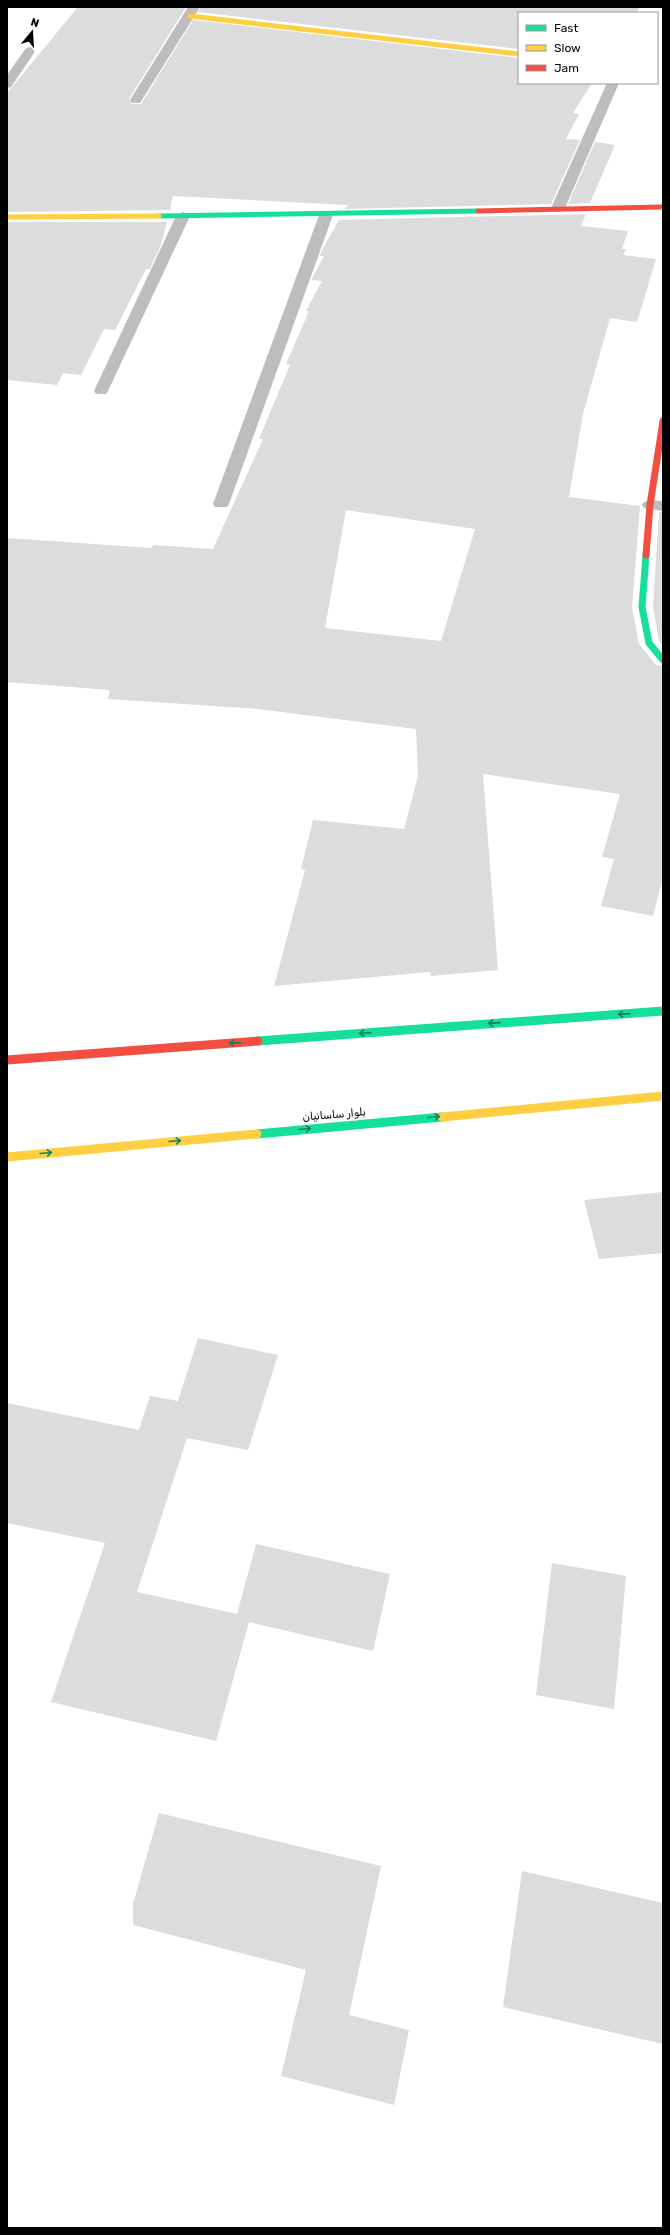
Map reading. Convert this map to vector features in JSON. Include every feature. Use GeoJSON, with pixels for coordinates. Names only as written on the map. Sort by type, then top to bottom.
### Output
{"type":"FeatureCollection","features":[{"type":"Feature","properties":{"kind":"main road"},"geometry":{"type":"LineString","coordinates":[[192,12],[518,54]]}},
{"type":"Feature","properties":{"kind":"main road"},"geometry":{"type":"LineString","coordinates":[[7,217],[326,215],[558,208],[663,207]]}},
{"type":"Feature","properties":{"kind":"main road"},"geometry":{"type":"LineString","coordinates":[[663,421],[656,506],[642,607],[649,643],[663,660]]}},
{"type":"Feature","properties":{"kind":"main road"},"geometry":{"type":"LineString","coordinates":[[7,1060],[663,1011]]}},
{"type":"Feature","properties":{"kind":"main road","name":"بلوار ساسانیان"},"geometry":{"type":"LineString","coordinates":[[7,1157],[663,1096]]}},
{"type":"Feature","properties":{"kind":"street"},"geometry":{"type":"LineString","coordinates":[[136,100],[192,12]]}},
{"type":"Feature","properties":{"kind":"street"},"geometry":{"type":"LineString","coordinates":[[7,84],[30,50]]}},
{"type":"Feature","properties":{"kind":"street"},"geometry":{"type":"LineString","coordinates":[[558,208],[613,84]]}},
{"type":"Feature","properties":{"kind":"street"},"geometry":{"type":"LineString","coordinates":[[221,504],[326,215]]}},
{"type":"Feature","properties":{"kind":"street"},"geometry":{"type":"LineString","coordinates":[[101,391],[183,216]]}},
{"type":"Feature","properties":{"kind":"building"},"geometry":{"type":"Polygon","coordinates":[[[78,7],[186,7],[129,99],[132,104],[141,104],[193,20],[518,58],[518,84],[591,84],[573,113],[579,114],[566,139],[580,140],[551,204],[345,209],[348,205],[173,196],[170,210],[7,212],[7,93],[78,7]]]}},
{"type":"Feature","properties":{"kind":"building"},"geometry":{"type":"Polygon","coordinates":[[[201,7],[640,7],[637,12],[518,12],[518,49],[198,12],[201,7]]]}},
{"type":"Feature","properties":{"kind":"building"},"geometry":{"type":"Polygon","coordinates":[[[595,142],[615,145],[590,203],[568,204],[595,142]]]}},
{"type":"Feature","properties":{"kind":"building"},"geometry":{"type":"Polygon","coordinates":[[[586,214],[581,226],[628,231],[622,249],[626,249],[623,255],[656,259],[637,322],[610,318],[583,414],[569,497],[640,506],[632,607],[639,644],[656,665],[663,666],[663,877],[653,916],[601,906],[614,859],[602,857],[620,794],[483,774],[498,970],[431,976],[430,972],[274,986],[305,870],[301,869],[313,820],[404,829],[418,776],[416,729],[258,709],[108,699],[110,690],[7,682],[7,538],[152,548],[153,545],[213,549],[263,439],[259,439],[290,365],[286,364],[309,311],[306,311],[322,281],[311,280],[324,256],[320,256],[322,250],[339,220],[586,214]],[[346,510],[325,628],[441,641],[475,529],[346,510]]]}},
{"type":"Feature","properties":{"kind":"building"},"geometry":{"type":"Polygon","coordinates":[[[7,222],[167,222],[161,245],[150,269],[146,269],[115,330],[104,329],[81,375],[63,373],[57,385],[7,380],[7,222]]]}},
{"type":"Feature","properties":{"kind":"building"},"geometry":{"type":"Polygon","coordinates":[[[659,512],[663,512],[663,646],[659,641],[653,607],[659,512]]]}},
{"type":"Feature","properties":{"kind":"building"},"geometry":{"type":"Polygon","coordinates":[[[663,1192],[663,1253],[599,1259],[584,1200],[663,1192]]]}},
{"type":"Feature","properties":{"kind":"building"},"geometry":{"type":"Polygon","coordinates":[[[198,1338],[278,1355],[248,1450],[187,1438],[137,1592],[237,1614],[256,1544],[390,1574],[373,1651],[249,1622],[216,1741],[51,1702],[105,1543],[7,1523],[7,1403],[139,1430],[150,1396],[178,1401],[198,1338]]]}},
{"type":"Feature","properties":{"kind":"building"},"geometry":{"type":"Polygon","coordinates":[[[552,1563],[626,1576],[614,1709],[536,1695],[552,1563]]]}},
{"type":"Feature","properties":{"kind":"building"},"geometry":{"type":"Polygon","coordinates":[[[159,1813],[381,1866],[349,2015],[409,2030],[394,2105],[281,2076],[306,1970],[133,1925],[133,1904],[159,1813]]]}},
{"type":"Feature","properties":{"kind":"building"},"geometry":{"type":"Polygon","coordinates":[[[522,1871],[663,1903],[663,2044],[503,2007],[522,1871]]]}},
{"type":"Feature","properties":{"kind":"traffic: fast"},"geometry":{"type":"LineString","coordinates":[[159,216],[478,211]]}},
{"type":"Feature","properties":{"kind":"traffic: fast"},"geometry":{"type":"LineString","coordinates":[[646,555],[642,607],[649,643],[663,660]]}},
{"type":"Feature","properties":{"kind":"traffic: fast"},"geometry":{"type":"LineString","coordinates":[[258,1041],[663,1011]]}},
{"type":"Feature","properties":{"kind":"traffic: fast"},"geometry":{"type":"LineString","coordinates":[[257,1134],[442,1117]]}},
{"type":"Feature","properties":{"kind":"traffic: slow"},"geometry":{"type":"LineString","coordinates":[[190,16],[518,54]]}},
{"type":"Feature","properties":{"kind":"traffic: slow"},"geometry":{"type":"LineString","coordinates":[[7,217],[159,216]]}},
{"type":"Feature","properties":{"kind":"traffic: slow"},"geometry":{"type":"LineString","coordinates":[[442,1117],[663,1096]]}},
{"type":"Feature","properties":{"kind":"traffic: slow"},"geometry":{"type":"LineString","coordinates":[[7,1157],[257,1134]]}},
{"type":"Feature","properties":{"kind":"traffic: jam"},"geometry":{"type":"LineString","coordinates":[[478,211],[663,207]]}},
{"type":"Feature","properties":{"kind":"traffic: jam"},"geometry":{"type":"LineString","coordinates":[[646,555],[650,505],[663,421]]}},
{"type":"Feature","properties":{"kind":"traffic: jam"},"geometry":{"type":"LineString","coordinates":[[7,1060],[258,1041]]}}]}
